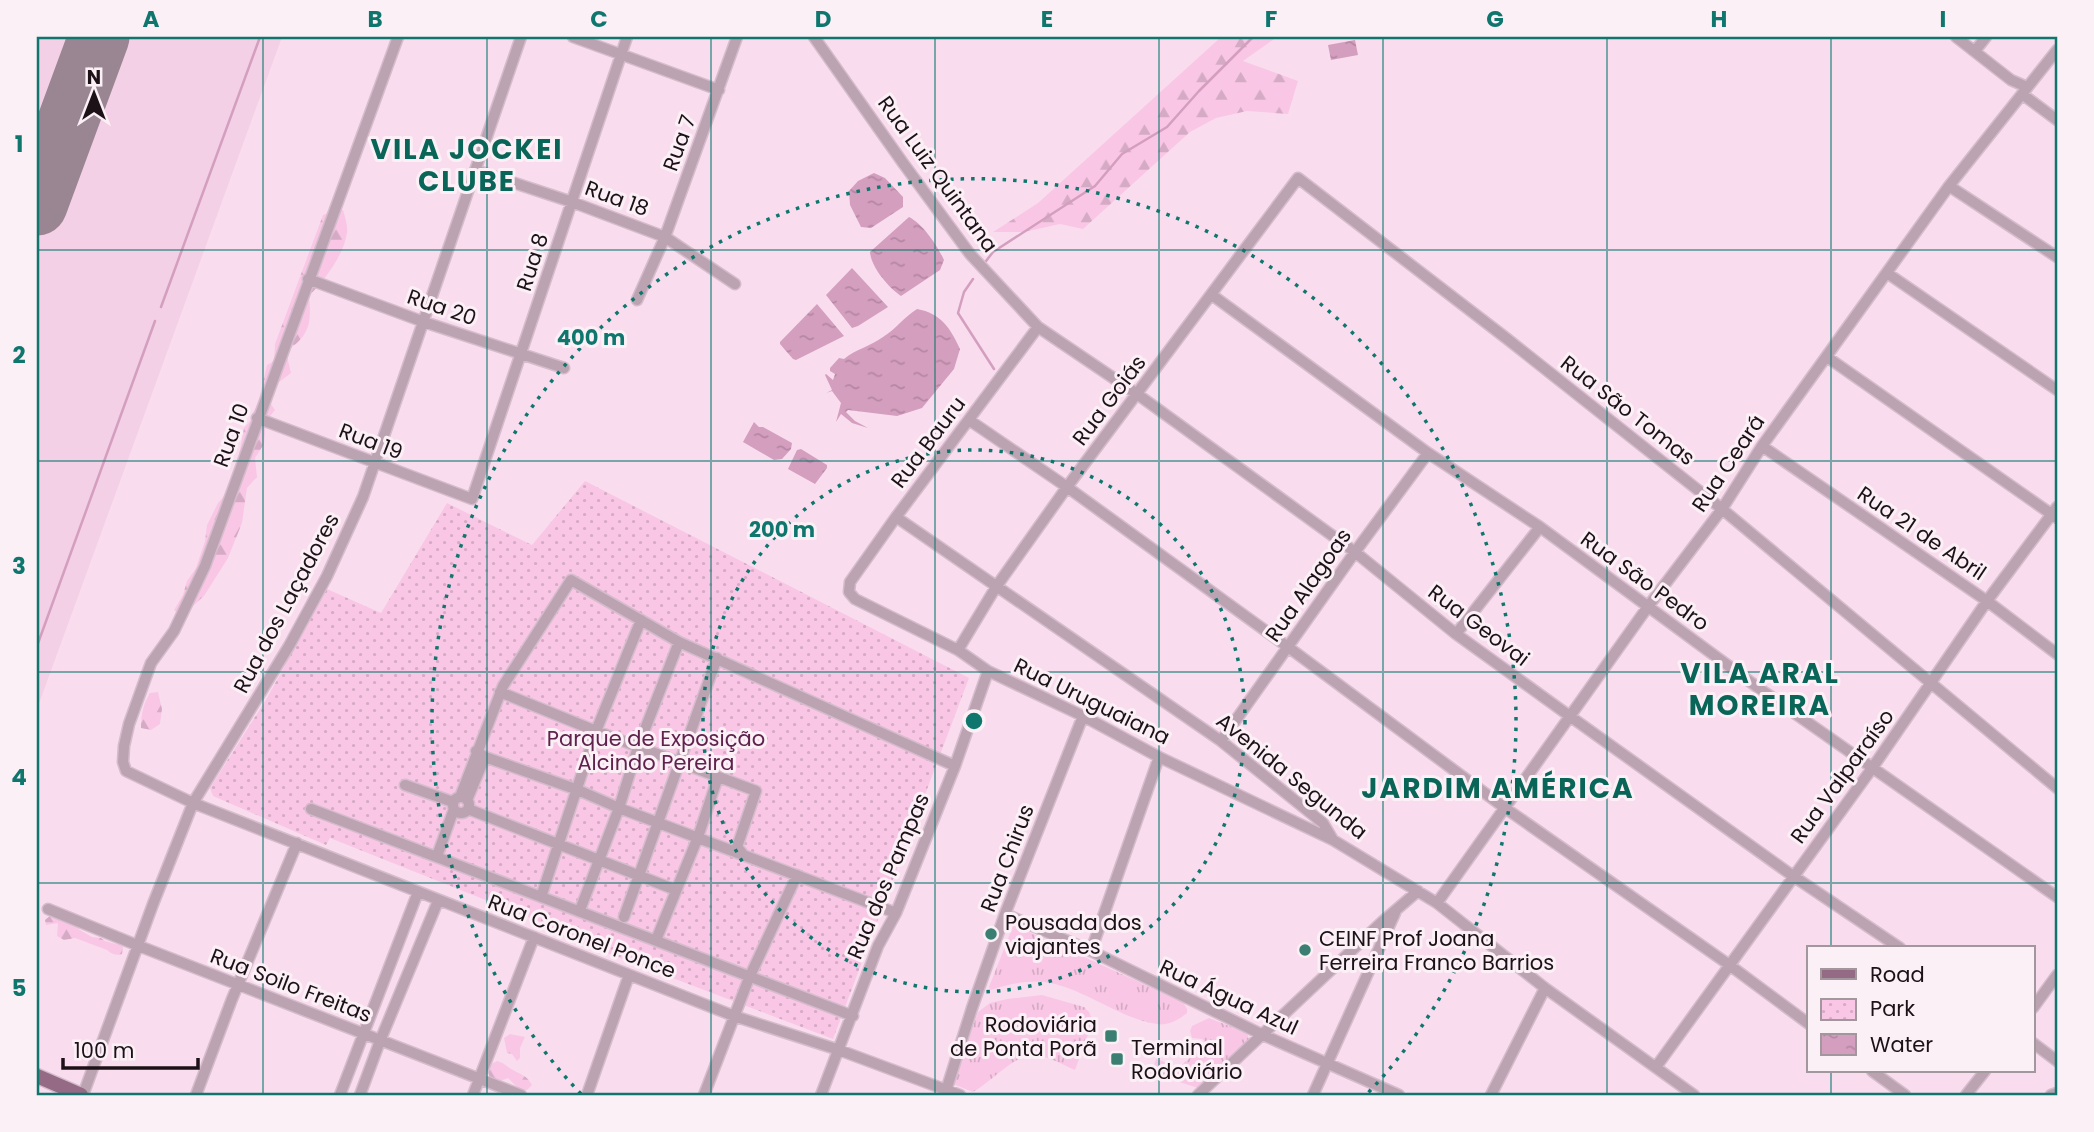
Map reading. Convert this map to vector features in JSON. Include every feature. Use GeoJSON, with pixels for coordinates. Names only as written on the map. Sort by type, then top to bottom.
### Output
{"type":"FeatureCollection","features":[{"type":"Feature","properties":{"kind":"main road"},"geometry":{"type":"LineString","coordinates":[[37,1076],[82,1095]]}},
{"type":"Feature","properties":{"kind":"street","name":"Rua 10"},"geometry":{"type":"LineString","coordinates":[[193,803],[126,771],[123,762],[124,746],[129,724],[151,663],[174,631],[205,566],[398,37]]}},
{"type":"Feature","properties":{"kind":"street","name":"Rua dos Laçadores"},"geometry":{"type":"LineString","coordinates":[[82,1095],[193,803],[289,646],[327,576],[363,497],[521,37]]}},
{"type":"Feature","properties":{"kind":"street"},"geometry":{"type":"LineString","coordinates":[[573,37],[719,90]]}},
{"type":"Feature","properties":{"kind":"street","name":"Rua 8"},"geometry":{"type":"LineString","coordinates":[[472,499],[628,37]]}},
{"type":"Feature","properties":{"kind":"street","name":"Rua 7"},"geometry":{"type":"LineString","coordinates":[[637,300],[665,237],[737,37]]}},
{"type":"Feature","properties":{"kind":"street"},"geometry":{"type":"LineString","coordinates":[[1956,37],[2024,90],[2057,120]]}},
{"type":"Feature","properties":{"kind":"street"},"geometry":{"type":"LineString","coordinates":[[1975,51],[1986,37]]}},
{"type":"Feature","properties":{"kind":"street","name":"Rua Luiz Quintana"},"geometry":{"type":"LineString","coordinates":[[821,40],[903,163],[970,254],[1038,327]]}},
{"type":"Feature","properties":{"kind":"street","name":"Rua Ceará"},"geometry":{"type":"LineString","coordinates":[[1437,902],[1647,608],[1722,509],[1762,446],[1950,186],[2057,50]]}},
{"type":"Feature","properties":{"kind":"street","name":"Rua 18"},"geometry":{"type":"LineString","coordinates":[[475,170],[665,237],[735,284]]}},
{"type":"Feature","properties":{"kind":"street","name":"Rua Goiás"},"geometry":{"type":"LineString","coordinates":[[958,650],[996,587],[1067,487],[1298,178]]}},
{"type":"Feature","properties":{"kind":"street","name":"Rua São Tomas"},"geometry":{"type":"LineString","coordinates":[[1298,178],[1722,509],[2057,788]]}},
{"type":"Feature","properties":{"kind":"street"},"geometry":{"type":"LineString","coordinates":[[1950,186],[2057,257]]}},
{"type":"Feature","properties":{"kind":"street"},"geometry":{"type":"LineString","coordinates":[[1887,273],[2057,390]]}},
{"type":"Feature","properties":{"kind":"street","name":"Rua 20"},"geometry":{"type":"LineString","coordinates":[[308,279],[564,368]]}},
{"type":"Feature","properties":{"kind":"street","name":"Rua São Pedro"},"geometry":{"type":"LineString","coordinates":[[1212,295],[1428,453],[1540,527],[1647,608],[2057,897]]}},
{"type":"Feature","properties":{"kind":"street","name":"Rua Geovai"},"geometry":{"type":"LineString","coordinates":[[1038,327],[1137,394],[1354,552],[1456,634],[1571,718],[1793,876],[1897,946]]}},
{"type":"Feature","properties":{"kind":"street","name":"Rua Bauru"},"geometry":{"type":"LineString","coordinates":[[850,582],[1038,327]]}},
{"type":"Feature","properties":{"kind":"street"},"geometry":{"type":"LineString","coordinates":[[1827,357],[2055,514]]}},
{"type":"Feature","properties":{"kind":"street","name":"Rua 19"},"geometry":{"type":"LineString","coordinates":[[257,418],[472,499]]}},
{"type":"Feature","properties":{"kind":"street"},"geometry":{"type":"LineString","coordinates":[[969,420],[1067,487],[1505,808],[1807,1023]]}},
{"type":"Feature","properties":{"kind":"street","name":"Rua 21 de Abril"},"geometry":{"type":"LineString","coordinates":[[1762,446],[1987,601],[2057,654]]}},
{"type":"Feature","properties":{"kind":"street","name":"Rua Alagoas"},"geometry":{"type":"LineString","coordinates":[[1221,741],[1354,552],[1428,453]]}},
{"type":"Feature","properties":{"kind":"street","name":"Rua Valparaíso"},"geometry":{"type":"LineString","coordinates":[[1656,1067],[1873,767],[1987,601],[2055,514]]}},
{"type":"Feature","properties":{"kind":"street","name":"Avenida Segunda"},"geometry":{"type":"LineString","coordinates":[[896,517],[1221,741],[1323,823],[1333,840],[1437,902],[1545,988],[1693,1095]]}},
{"type":"Feature","properties":{"kind":"street"},"geometry":{"type":"LineString","coordinates":[[1456,634],[1540,527]]}},
{"type":"Feature","properties":{"kind":"street"},"geometry":{"type":"LineString","coordinates":[[440,857],[481,754],[500,692],[571,580],[679,642],[955,766]]}},
{"type":"Feature","properties":{"kind":"street","name":"Rua Uruguaiana"},"geometry":{"type":"LineString","coordinates":[[850,582],[849,592],[855,599],[958,650],[988,671],[1333,840]]}},
{"type":"Feature","properties":{"kind":"street"},"geometry":{"type":"LineString","coordinates":[[541,897],[596,731],[641,620]]}},
{"type":"Feature","properties":{"kind":"street"},"geometry":{"type":"LineString","coordinates":[[580,910],[679,642]]}},
{"type":"Feature","properties":{"kind":"street"},"geometry":{"type":"LineString","coordinates":[[624,917],[717,658]]}},
{"type":"Feature","properties":{"kind":"street","name":"Rua dos Pampas"},"geometry":{"type":"LineString","coordinates":[[821,1095],[878,946],[896,914],[955,766],[988,671]]}},
{"type":"Feature","properties":{"kind":"street"},"geometry":{"type":"LineString","coordinates":[[500,692],[756,791],[737,847],[742,853]]}},
{"type":"Feature","properties":{"kind":"street","name":"Rua Chirus"},"geometry":{"type":"LineString","coordinates":[[946,1093],[1005,914],[1083,716]]}},
{"type":"Feature","properties":{"kind":"street"},"geometry":{"type":"LineString","coordinates":[[481,754],[896,914]]}},
{"type":"Feature","properties":{"kind":"street"},"geometry":{"type":"LineString","coordinates":[[1091,951],[1159,757]]}},
{"type":"Feature","properties":{"kind":"street"},"geometry":{"type":"LineString","coordinates":[[656,940],[698,837],[718,777]]}},
{"type":"Feature","properties":{"kind":"street"},"geometry":{"type":"LineString","coordinates":[[405,785],[676,890]]}},
{"type":"Feature","properties":{"kind":"street","name":"Rua Coronel Ponce"},"geometry":{"type":"LineString","coordinates":[[193,803],[734,1016],[839,1050],[946,1093],[960,1095]]}},
{"type":"Feature","properties":{"kind":"street"},"geometry":{"type":"LineString","coordinates":[[311,809],[852,1016]]}},
{"type":"Feature","properties":{"kind":"street"},"geometry":{"type":"LineString","coordinates":[[196,1095],[297,844]]}},
{"type":"Feature","properties":{"kind":"street"},"geometry":{"type":"LineString","coordinates":[[704,1095],[749,978],[797,875]]}},
{"type":"Feature","properties":{"kind":"street"},"geometry":{"type":"LineString","coordinates":[[1198,1095],[1418,891]]}},
{"type":"Feature","properties":{"kind":"street"},"geometry":{"type":"LineString","coordinates":[[340,1095],[418,892]]}},
{"type":"Feature","properties":{"kind":"street"},"geometry":{"type":"LineString","coordinates":[[360,1095],[438,901]]}},
{"type":"Feature","properties":{"kind":"street","name":"Rua Soilo Freitas"},"geometry":{"type":"LineString","coordinates":[[48,909],[521,1095]]}},
{"type":"Feature","properties":{"kind":"street"},"geometry":{"type":"LineString","coordinates":[[1312,1095],[1396,912]]}},
{"type":"Feature","properties":{"kind":"street","name":"Rua Água Azul"},"geometry":{"type":"LineString","coordinates":[[1005,914],[1091,951],[1263,1035],[1399,1095]]}},
{"type":"Feature","properties":{"kind":"street"},"geometry":{"type":"LineString","coordinates":[[472,1095],[534,937]]}},
{"type":"Feature","properties":{"kind":"street"},"geometry":{"type":"LineString","coordinates":[[587,1095],[629,975]]}},
{"type":"Feature","properties":{"kind":"street"},"geometry":{"type":"LineString","coordinates":[[2035,1005],[2057,975]]}},
{"type":"Feature","properties":{"kind":"street"},"geometry":{"type":"LineString","coordinates":[[1491,1095],[1545,988]]}},
{"type":"Feature","properties":{"kind":"street"},"geometry":{"type":"LineString","coordinates":[[2035,1044],[2057,1061]]}},
{"type":"Feature","properties":{"kind":"street"},"geometry":{"type":"LineString","coordinates":[[1873,1072],[1905,1095]]}},
{"type":"Feature","properties":{"kind":"street"},"geometry":{"type":"LineString","coordinates":[[1966,1095],[1984,1072]]}},
{"type":"Feature","properties":{"kind":"street"},"geometry":{"type":"LineString","coordinates":[[1671,1095],[1677,1083]]}},
{"type":"Feature","properties":{"kind":"street"},"geometry":{"type":"LineString","coordinates":[[2051,1095],[2057,1093]]}},
{"type":"Feature","properties":{"kind":"shaded area"},"geometry":{"type":"Polygon","coordinates":[[[37,37],[282,37],[37,709],[37,37]]]}},
{"type":"Feature","properties":{"kind":"green space"},"geometry":{"type":"Polygon","coordinates":[[[1221,37],[1277,37],[1243,61],[1298,81],[1288,114],[1247,111],[1216,118],[1190,132],[1083,229],[1060,224],[1024,232],[993,232],[1038,203],[1221,37]]]}},
{"type":"Feature","properties":{"kind":"green space"},"geometry":{"type":"Polygon","coordinates":[[[343,210],[347,230],[342,251],[309,296],[310,315],[307,328],[300,340],[286,352],[291,373],[274,386],[269,401],[275,410],[266,421],[264,444],[255,458],[257,477],[247,488],[242,523],[228,558],[204,596],[181,617],[174,610],[196,568],[207,525],[224,496],[237,465],[244,428],[250,421],[259,399],[267,365],[274,361],[275,344],[323,215],[343,210]]]}},
{"type":"Feature","properties":{"kind":"green space","name":"Parque de Exposição Alcindo Pereira"},"geometry":{"type":"Polygon","coordinates":[[[585,481],[969,678],[833,1039],[541,928],[543,923],[330,838],[326,845],[213,796],[210,788],[267,698],[327,589],[381,613],[447,503],[532,545],[585,481]]]}},
{"type":"Feature","properties":{"kind":"green space"},"geometry":{"type":"Polygon","coordinates":[[[158,692],[162,709],[160,724],[151,730],[141,728],[146,701],[150,693],[158,692]]]}},
{"type":"Feature","properties":{"kind":"green space"},"geometry":{"type":"Polygon","coordinates":[[[52,914],[92,937],[123,946],[122,954],[114,954],[75,938],[64,940],[57,936],[58,923],[46,925],[45,920],[52,914]]]}},
{"type":"Feature","properties":{"kind":"green space"},"geometry":{"type":"Polygon","coordinates":[[[1013,926],[1183,1002],[1187,1013],[1173,1022],[1157,1024],[1131,1017],[1076,991],[1050,983],[1020,983],[991,990],[989,987],[1013,926]]]}},
{"type":"Feature","properties":{"kind":"green space"},"geometry":{"type":"Polygon","coordinates":[[[1042,995],[1084,1007],[1093,1021],[1075,1070],[1050,1058],[1034,1055],[1019,1059],[973,1092],[953,1084],[978,1012],[990,1003],[1042,995]]]}},
{"type":"Feature","properties":{"kind":"green space"},"geometry":{"type":"Polygon","coordinates":[[[1209,1018],[1247,1033],[1249,1039],[1198,1088],[1151,1073],[1156,1059],[1179,1067],[1207,1044],[1202,1039],[1192,1038],[1190,1031],[1192,1026],[1209,1018]]]}},
{"type":"Feature","properties":{"kind":"green space"},"geometry":{"type":"Polygon","coordinates":[[[510,1034],[525,1037],[517,1061],[512,1054],[507,1053],[504,1038],[510,1034]]]}},
{"type":"Feature","properties":{"kind":"green space"},"geometry":{"type":"Polygon","coordinates":[[[497,1061],[526,1077],[532,1085],[527,1090],[520,1090],[508,1078],[491,1082],[488,1072],[491,1064],[497,1061]]]}},
{"type":"Feature","properties":{"kind":"water"},"geometry":{"type":"Polygon","coordinates":[[[1355,40],[1358,55],[1331,60],[1328,45],[1355,40]]]}},
{"type":"Feature","properties":{"kind":"water"},"geometry":{"type":"Polygon","coordinates":[[[874,173],[885,178],[903,197],[903,207],[871,228],[861,227],[850,205],[849,191],[858,181],[874,173]]]}},
{"type":"Feature","properties":{"kind":"water"},"geometry":{"type":"Polygon","coordinates":[[[909,217],[929,236],[944,260],[940,270],[901,296],[881,276],[873,264],[870,252],[909,217]]]}},
{"type":"Feature","properties":{"kind":"water"},"geometry":{"type":"Polygon","coordinates":[[[852,268],[888,307],[852,328],[826,295],[852,268]]]}},
{"type":"Feature","properties":{"kind":"water"},"geometry":{"type":"Polygon","coordinates":[[[817,304],[844,336],[796,360],[793,359],[780,342],[817,304]]]}},
{"type":"Feature","properties":{"kind":"water"},"geometry":{"type":"Polygon","coordinates":[[[917,309],[939,318],[953,335],[960,349],[954,369],[922,408],[897,416],[848,410],[846,412],[868,428],[852,423],[841,414],[836,422],[841,403],[832,391],[826,393],[832,390],[825,375],[833,380],[835,374],[830,368],[839,358],[844,359],[883,337],[917,309]]]}},
{"type":"Feature","properties":{"kind":"water"},"geometry":{"type":"Polygon","coordinates":[[[754,422],[792,443],[791,449],[782,459],[774,460],[743,442],[754,422]]]}},
{"type":"Feature","properties":{"kind":"water"},"geometry":{"type":"Polygon","coordinates":[[[801,449],[827,465],[815,484],[788,469],[797,450],[801,449]]]}},
{"type":"Feature","properties":{"kind":"waterway"},"geometry":{"type":"LineString","coordinates":[[161,307],[260,37]]}},
{"type":"Feature","properties":{"kind":"waterway"},"geometry":{"type":"LineString","coordinates":[[983,265],[993,252],[1095,186],[1122,154],[1167,127],[1253,37]]}},
{"type":"Feature","properties":{"kind":"waterway"},"geometry":{"type":"LineString","coordinates":[[973,279],[964,292],[958,313],[994,369]]}},
{"type":"Feature","properties":{"kind":"waterway"},"geometry":{"type":"LineString","coordinates":[[37,646],[155,321]]}},
{"type":"Feature","properties":{"kind":"runway"},"geometry":{"type":"LineString","coordinates":[[37,205],[99,37]]}},
{"type":"Feature","properties":{"kind":"place","name":"Pousada dos viajantes"},"geometry":{"type":"Point","coordinates":[991,934]}},
{"type":"Feature","properties":{"kind":"place","name":"CEINF Prof Joana Ferreira Franco Barrios"},"geometry":{"type":"Point","coordinates":[1305,950]}},
{"type":"Feature","properties":{"kind":"place","name":"Rodoviária de Ponta Porã"},"geometry":{"type":"Point","coordinates":[1111,1036]}},
{"type":"Feature","properties":{"kind":"place","name":"Terminal Rodoviário"},"geometry":{"type":"Point","coordinates":[1117,1059]}},
{"type":"Feature","properties":{"kind":"district","name":"VILA JOCKEI CLUBE"},"geometry":{"type":"Point","coordinates":[467,165]}},
{"type":"Feature","properties":{"kind":"district","name":"VILA ARAL MOREIRA"},"geometry":{"type":"Point","coordinates":[1760,689]}},
{"type":"Feature","properties":{"kind":"district","name":"JARDIM AMÉRICA"},"geometry":{"type":"Point","coordinates":[1498,788]}}]}
